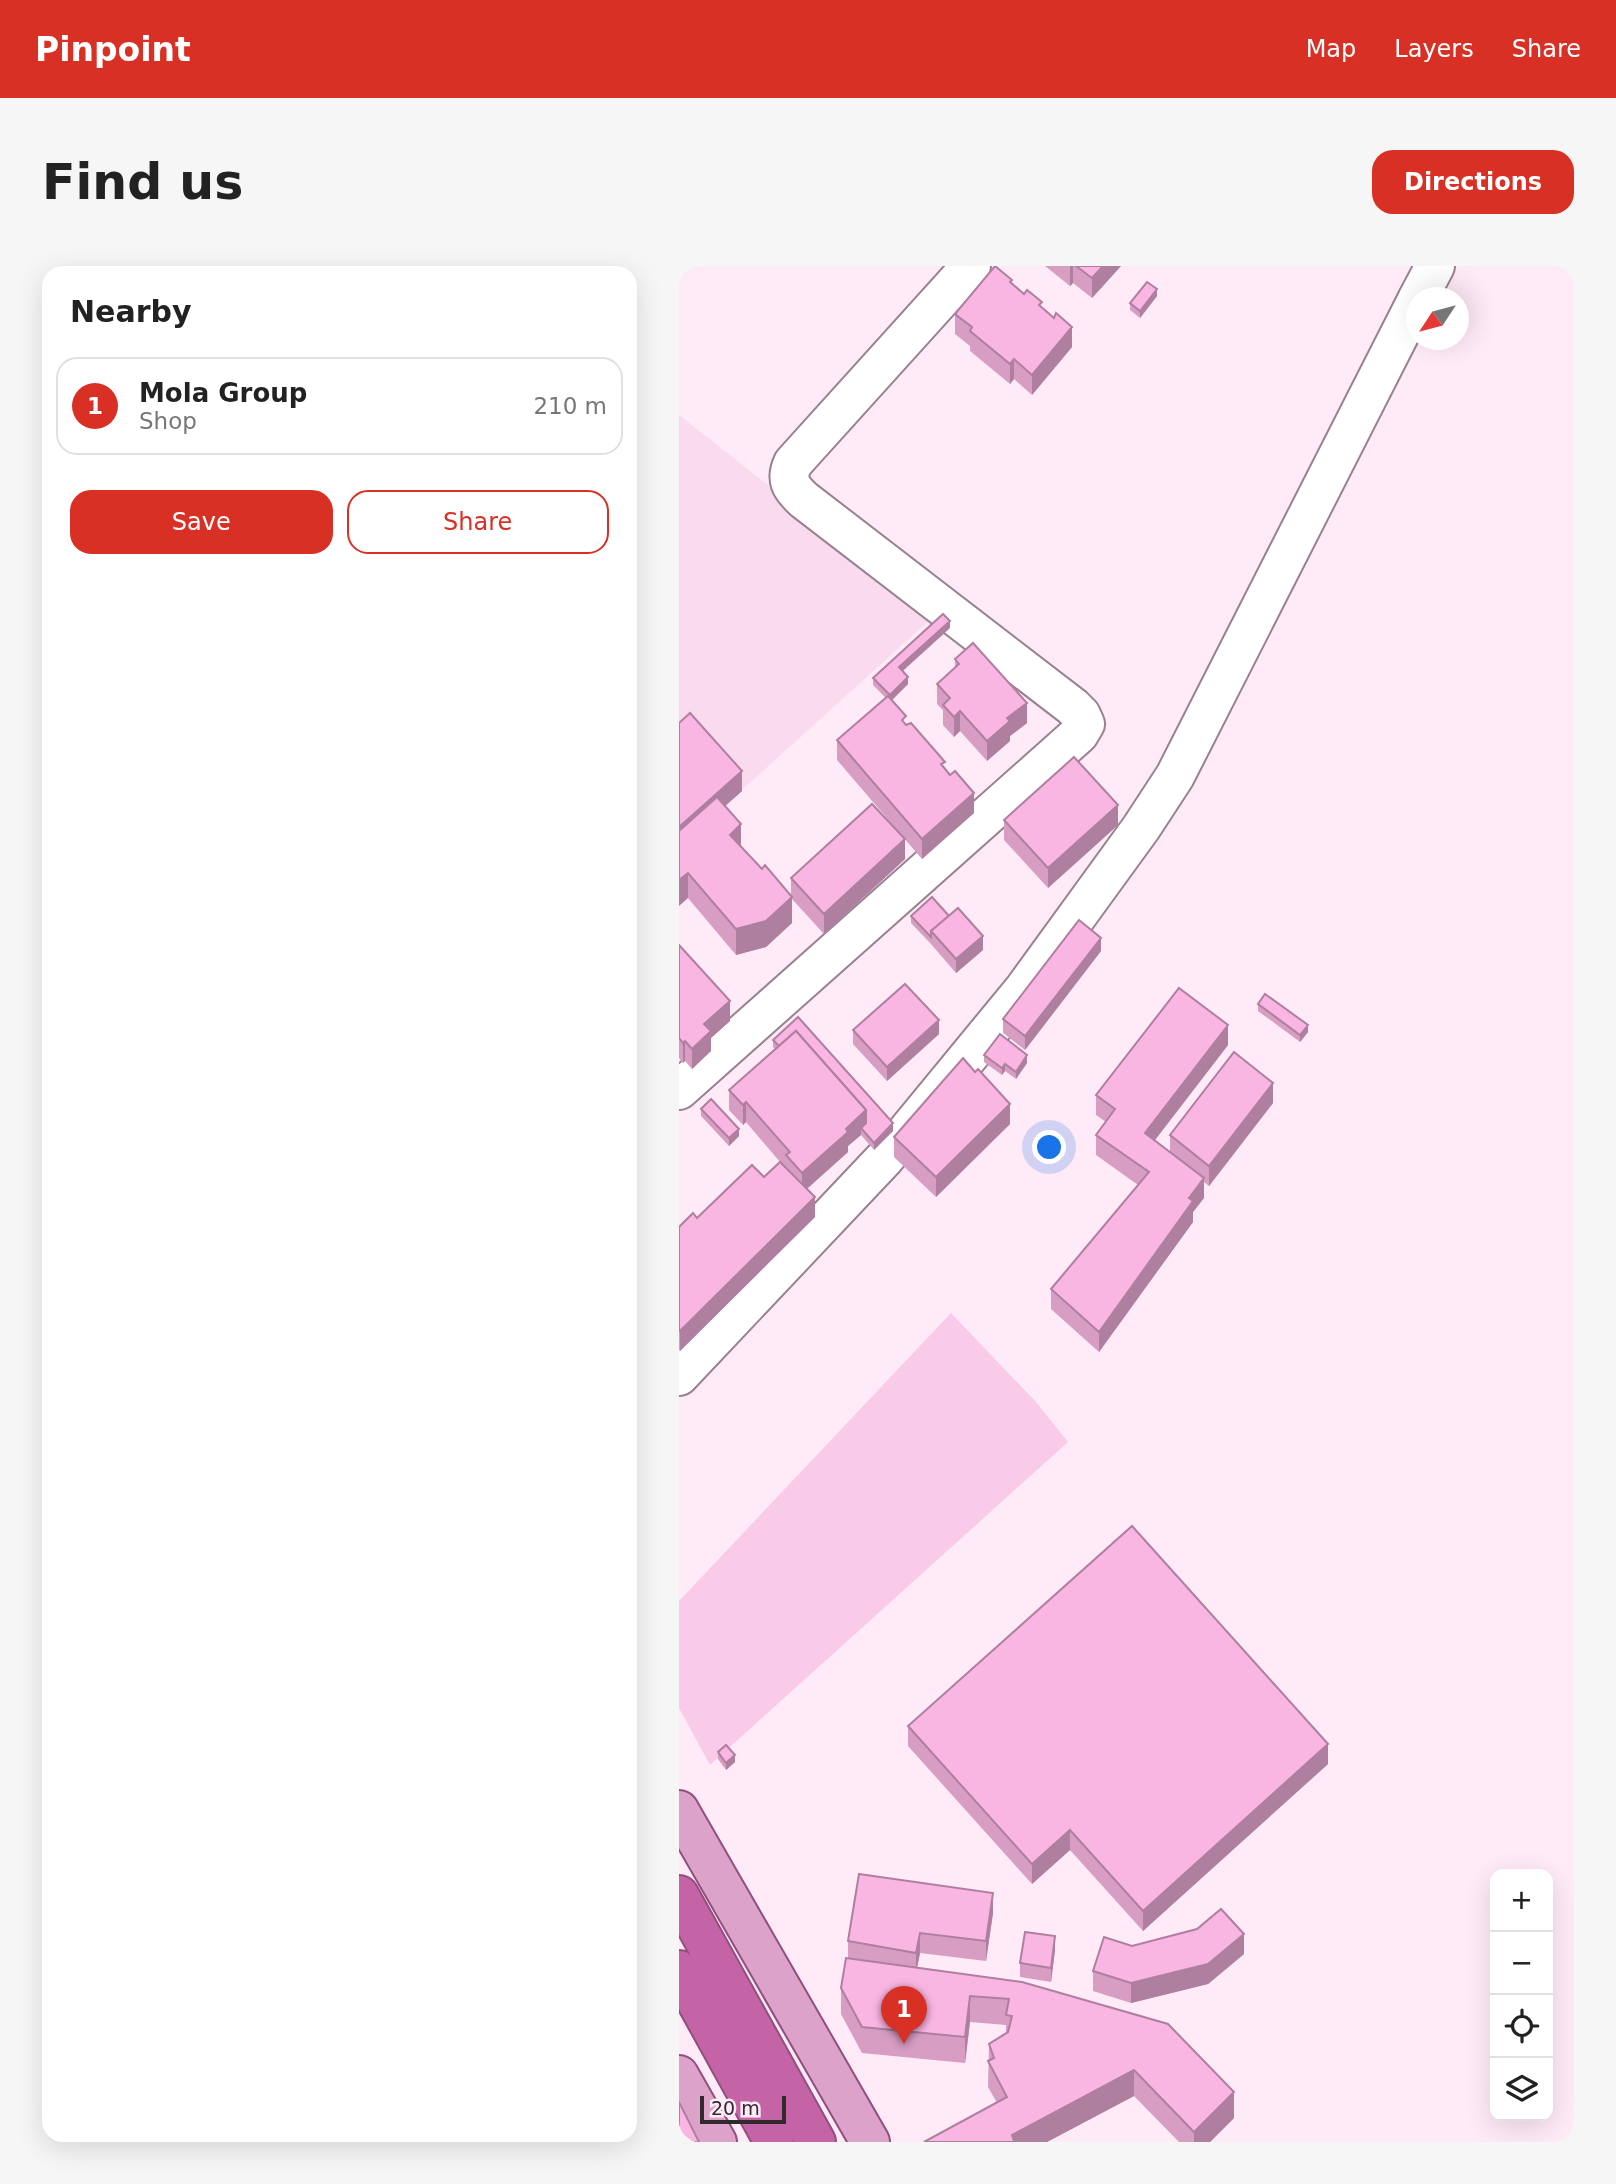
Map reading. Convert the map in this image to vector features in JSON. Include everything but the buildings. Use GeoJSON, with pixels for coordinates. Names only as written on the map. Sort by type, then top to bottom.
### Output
{"type":"FeatureCollection","features":[{"type":"Feature","properties":{"kind":"highway"},"geometry":{"type":"LineString","coordinates":[[679,1895],[816,2142]]}},
{"type":"Feature","properties":{"kind":"highway"},"geometry":{"type":"LineString","coordinates":[[679,1970],[775,2142]]}},
{"type":"Feature","properties":{"kind":"main road"},"geometry":{"type":"LineString","coordinates":[[679,1810],[870,2142]]}},
{"type":"Feature","properties":{"kind":"main road"},"geometry":{"type":"LineString","coordinates":[[679,2075],[717,2142]]}},
{"type":"Feature","properties":{"kind":"street"},"geometry":{"type":"LineString","coordinates":[[679,1090],[1079,734],[1085,724],[1073,707],[791,488],[788,473],[793,463],[971,266]]}},
{"type":"Feature","properties":{"kind":"street"},"geometry":{"type":"LineString","coordinates":[[1424,287],[1435,266]]}},
{"type":"Feature","properties":{"kind":"street"},"geometry":{"type":"LineString","coordinates":[[679,1376],[885,1158],[1024,989],[1141,828],[1175,776],[1406,321]]}},
{"type":"Feature","properties":{"kind":"shaded area"},"geometry":{"type":"Polygon","coordinates":[[[679,415],[934,616],[679,847],[679,415]]]}},
{"type":"Feature","properties":{"kind":"shaded area"},"geometry":{"type":"Polygon","coordinates":[[[951,1313],[1036,1402],[1068,1442],[710,1765],[679,1708],[679,1601],[951,1313]]]}},
{"type":"Feature","properties":{"kind":"place","name":"Mola Group"},"geometry":{"type":"Point","coordinates":[904,2044]}}]}
